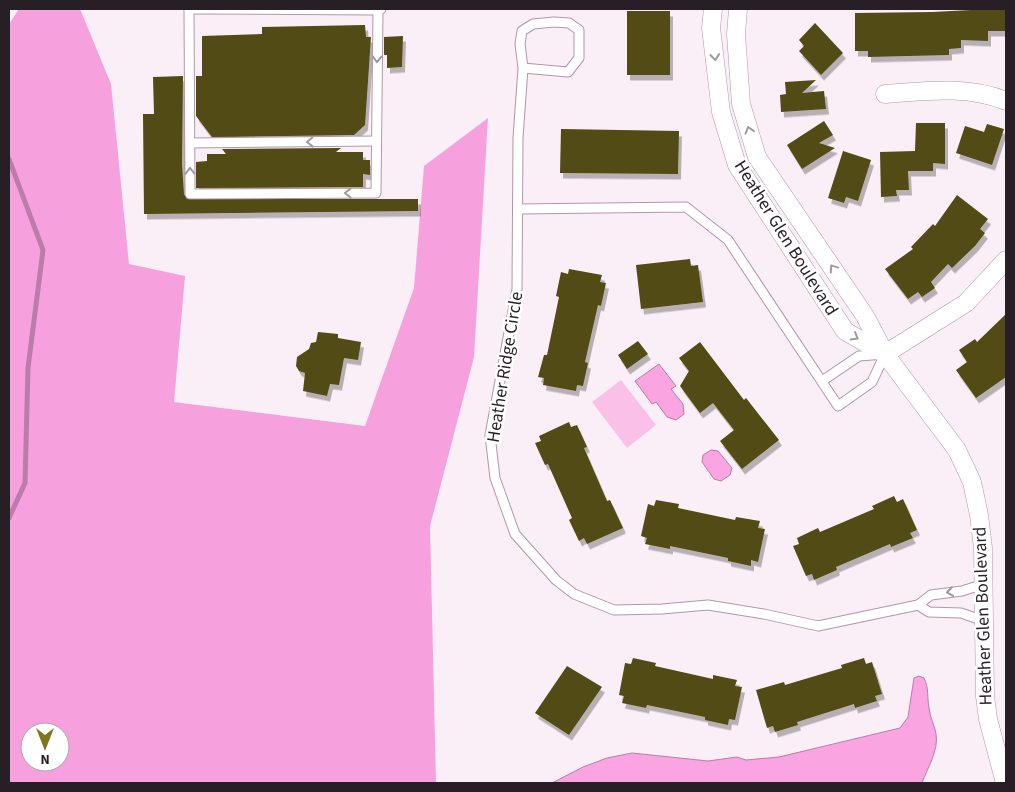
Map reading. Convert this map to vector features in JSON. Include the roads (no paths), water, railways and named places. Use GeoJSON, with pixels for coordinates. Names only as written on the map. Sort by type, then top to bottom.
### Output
{"type":"FeatureCollection","features":[{"type":"Feature","properties":{"kind":"street","name":"Heather Glen Boulevard"},"geometry":{"type":"LineString","coordinates":[[713,9],[711,28],[721,112],[737,165],[845,330],[886,354]]}},
{"type":"Feature","properties":{"kind":"street","name":"Heather Glen Boulevard"},"geometry":{"type":"LineString","coordinates":[[738,9],[736,34],[741,104],[757,157],[866,316],[886,354],[957,450],[972,482],[981,532],[984,584],[985,696],[988,720],[1005,783]]}},
{"type":"Feature","properties":{"kind":"street"},"geometry":{"type":"LineString","coordinates":[[884,94],[950,90],[988,94],[1006,101]]}},
{"type":"Feature","properties":{"kind":"street"},"geometry":{"type":"LineString","coordinates":[[886,354],[966,303],[1006,260]]}},
{"type":"Feature","properties":{"kind":"lane"},"geometry":{"type":"LineString","coordinates":[[189,9],[379,10],[376,193],[190,194],[189,9]]}},
{"type":"Feature","properties":{"kind":"lane","name":"Heather Ridge Circle"},"geometry":{"type":"LineString","coordinates":[[523,68],[568,72],[578,58],[578,30],[569,23],[554,22],[533,24],[522,31],[520,44],[523,68],[518,138],[517,289],[490,435],[495,478],[515,534],[556,580],[574,594],[614,610],[662,609],[708,605],[764,614],[818,626],[918,605],[931,595],[962,591],[984,584]]}},
{"type":"Feature","properties":{"kind":"lane"},"geometry":{"type":"LineString","coordinates":[[190,144],[376,140]]}},
{"type":"Feature","properties":{"kind":"lane"},"geometry":{"type":"LineString","coordinates":[[518,209],[686,207],[728,240],[838,406],[872,382],[886,354]]}},
{"type":"Feature","properties":{"kind":"lane"},"geometry":{"type":"LineString","coordinates":[[822,381],[859,356],[886,354]]}},
{"type":"Feature","properties":{"kind":"lane"},"geometry":{"type":"LineString","coordinates":[[918,605],[929,612],[960,614],[984,621]]}},
{"type":"Feature","properties":{"kind":"waterway"},"geometry":{"type":"LineString","coordinates":[[9,159],[43,250],[28,368],[25,483],[9,518]]}}]}
